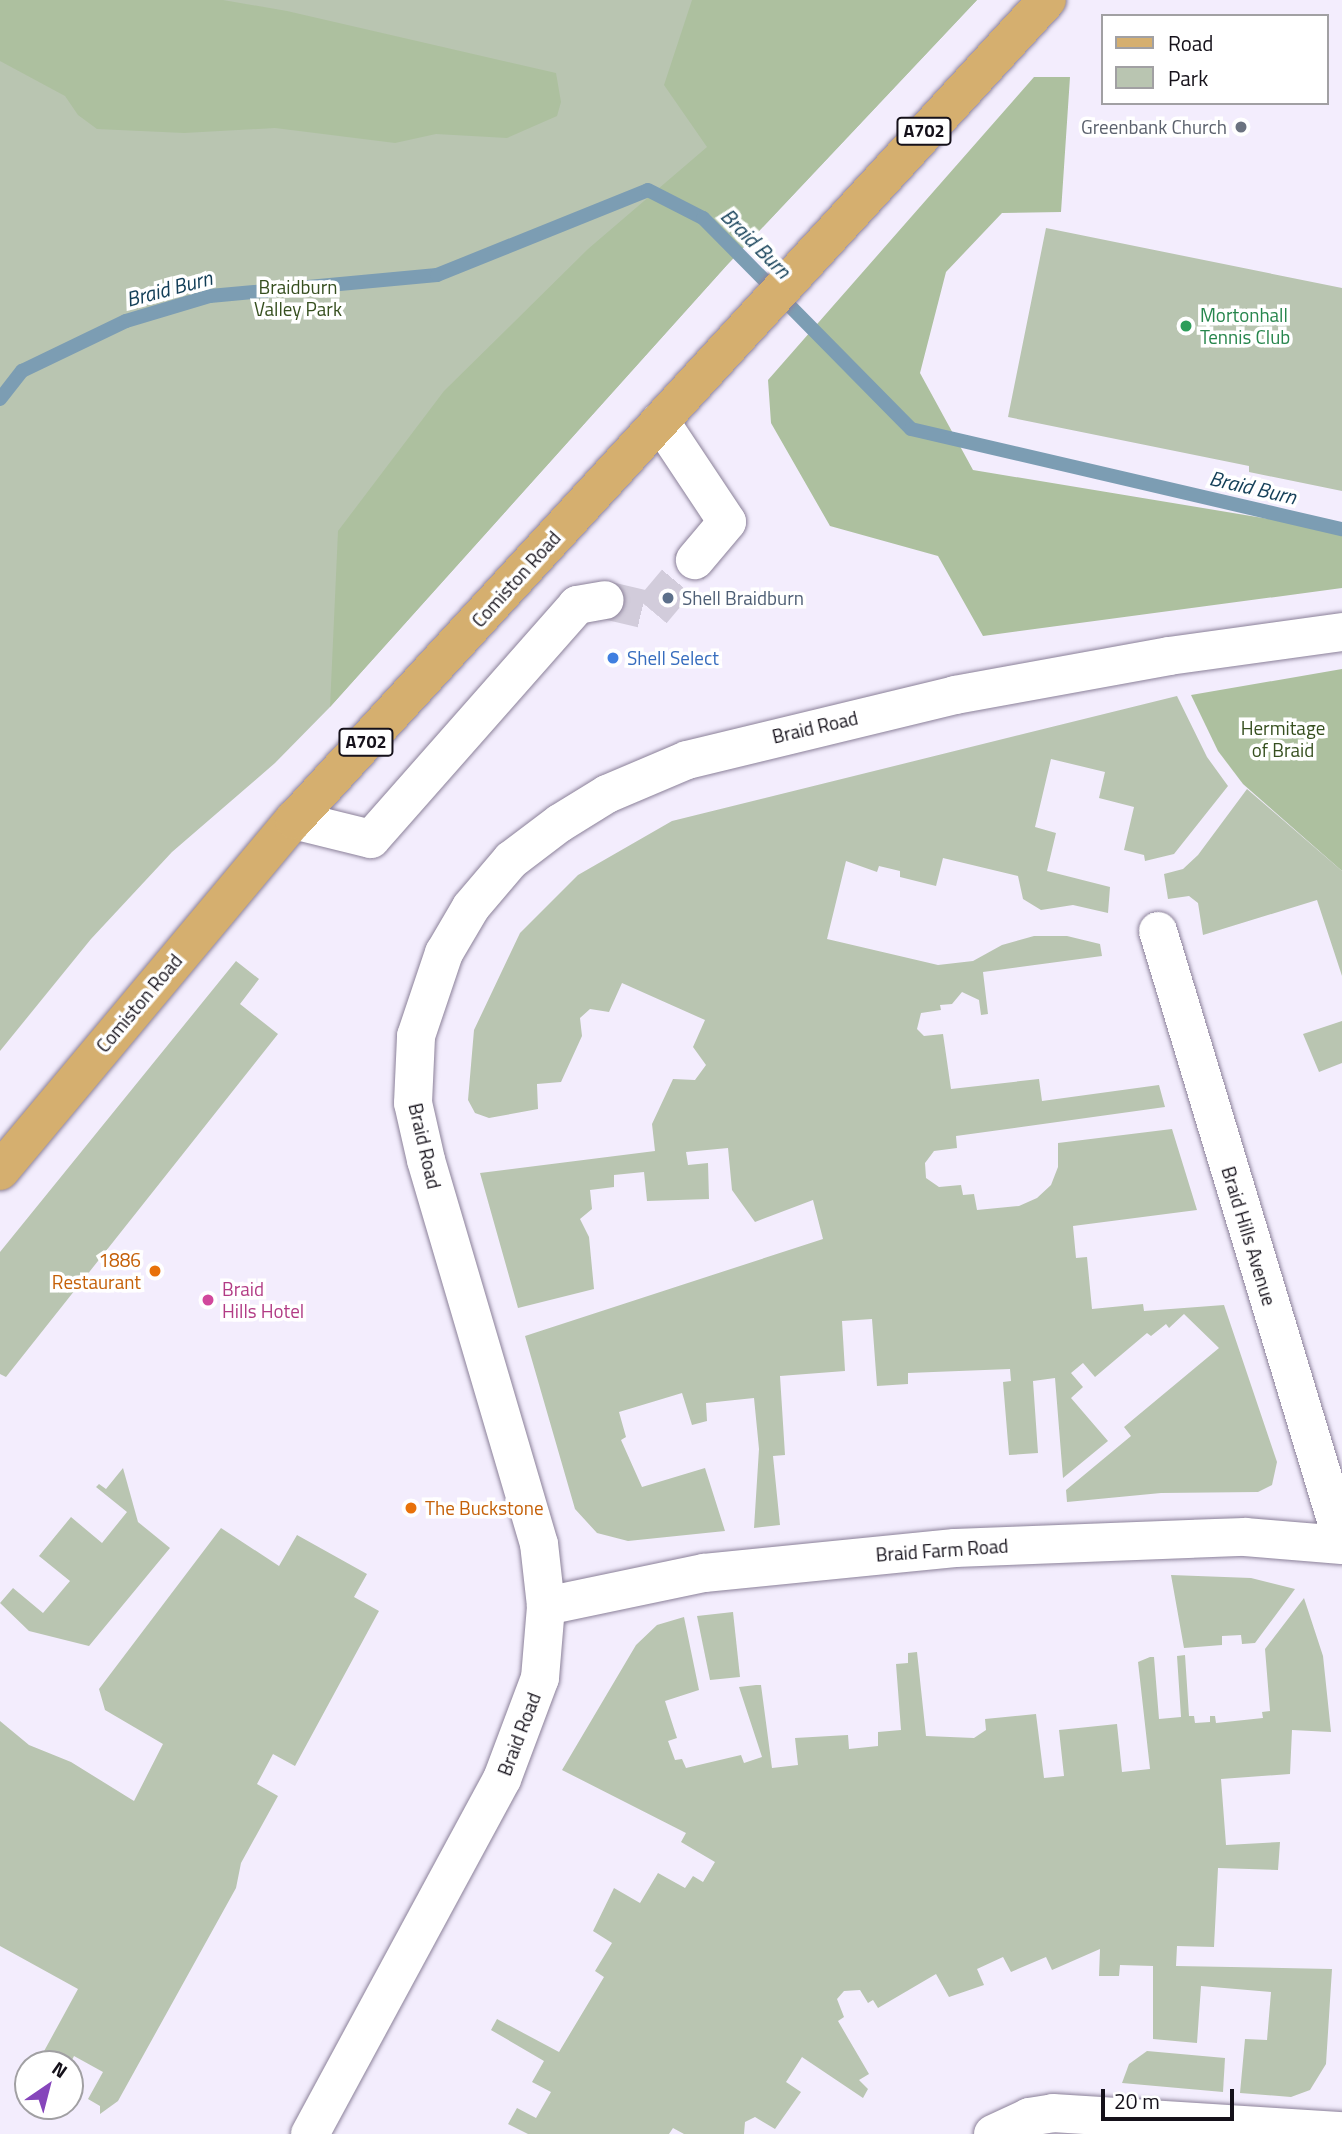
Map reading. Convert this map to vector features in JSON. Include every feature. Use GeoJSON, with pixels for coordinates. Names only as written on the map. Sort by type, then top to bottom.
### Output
{"type":"FeatureCollection","features":[{"type":"Feature","properties":{"kind":"main road","name":"Comiston Road"},"geometry":{"type":"LineString","coordinates":[[0,1171],[294,820],[1046,0]]}},
{"type":"Feature","properties":{"kind":"street"},"geometry":{"type":"LineString","coordinates":[[660,421],[727,522],[695,561]]}},
{"type":"Feature","properties":{"kind":"street"},"geometry":{"type":"LineString","coordinates":[[294,820],[372,839],[577,605],[605,600]]}},
{"type":"Feature","properties":{"kind":"street","name":"Braid Road"},"geometry":{"type":"LineString","coordinates":[[310,2134],[512,1757],[540,1678],[546,1606],[540,1544],[418,1131],[413,1054],[428,994],[457,929],[511,860],[569,817],[646,776],[728,748],[955,695],[1176,655],[1342,632]]}},
{"type":"Feature","properties":{"kind":"street","name":"Braid Hills Avenue"},"geometry":{"type":"LineString","coordinates":[[1158,931],[1342,1539]]}},
{"type":"Feature","properties":{"kind":"street","name":"Braid Farm Road"},"geometry":{"type":"LineString","coordinates":[[546,1606],[704,1573],[955,1548],[1245,1536],[1342,1545]]}},
{"type":"Feature","properties":{"kind":"street"},"geometry":{"type":"LineString","coordinates":[[993,2134],[1029,2117],[1053,2113],[1342,2131]]}},
{"type":"Feature","properties":{"kind":"green space","name":"Braidburn Valley Park"},"geometry":{"type":"Polygon","coordinates":[[[0,0],[977,0],[727,265],[330,707],[275,763],[172,852],[91,939],[0,1051],[0,0]]]}},
{"type":"Feature","properties":{"kind":"green space"},"geometry":{"type":"Polygon","coordinates":[[[0,0],[223,0],[287,11],[556,73],[561,102],[557,116],[507,138],[436,134],[395,143],[275,128],[184,133],[97,129],[78,115],[65,96],[0,61],[0,0]]]}},
{"type":"Feature","properties":{"kind":"green space"},"geometry":{"type":"Polygon","coordinates":[[[692,0],[977,0],[727,265],[330,707],[338,531],[444,391],[588,249],[707,147],[664,85],[692,0]]]}},
{"type":"Feature","properties":{"kind":"green space"},"geometry":{"type":"Polygon","coordinates":[[[1034,77],[1070,77],[1061,212],[1002,213],[946,272],[920,373],[973,470],[1342,531],[1342,588],[983,636],[938,556],[830,526],[771,423],[768,380],[1034,77]]]}},
{"type":"Feature","properties":{"kind":"green space","name":"Mortonhall Tennis Club"},"geometry":{"type":"Polygon","coordinates":[[[1046,228],[1342,288],[1342,491],[1249,472],[1249,466],[1008,417],[1046,228]]]}},
{"type":"Feature","properties":{"kind":"green space","name":"Hermitage of Braid"},"geometry":{"type":"Polygon","coordinates":[[[1342,669],[1342,871],[1243,784],[1218,751],[1191,695],[1342,669]]]}},
{"type":"Feature","properties":{"kind":"green space"},"geometry":{"type":"Polygon","coordinates":[[[1177,696],[1207,757],[1228,786],[1174,854],[1145,861],[1144,855],[1124,850],[1134,807],[1099,798],[1105,772],[1051,759],[1035,827],[1056,833],[1047,871],[1110,887],[1108,913],[1073,905],[1041,910],[1023,899],[1018,876],[943,858],[936,886],[900,877],[900,871],[879,866],[877,872],[846,861],[827,939],[938,965],[973,961],[1002,945],[1034,936],[1067,936],[1100,944],[1102,956],[983,972],[988,1014],[981,1015],[979,1000],[962,992],[952,1004],[940,1005],[941,1010],[921,1013],[917,1029],[924,1036],[943,1034],[951,1089],[1039,1079],[1042,1101],[1159,1085],[1165,1107],[956,1136],[957,1148],[934,1151],[925,1163],[926,1178],[939,1187],[961,1185],[963,1195],[974,1194],[977,1210],[1019,1206],[1037,1198],[1051,1185],[1058,1167],[1058,1143],[1172,1129],[1197,1210],[1073,1226],[1076,1258],[1087,1257],[1092,1309],[1143,1304],[1144,1311],[1224,1305],[1277,1462],[1272,1485],[1258,1492],[1161,1493],[1067,1502],[1066,1490],[1131,1436],[1124,1427],[1219,1348],[1184,1314],[1169,1328],[1166,1324],[1151,1336],[1147,1333],[1095,1377],[1083,1363],[1071,1373],[1083,1387],[1071,1398],[1108,1441],[1063,1478],[1055,1378],[1033,1381],[1038,1453],[1009,1455],[1003,1382],[1011,1381],[1010,1369],[908,1373],[908,1384],[877,1386],[872,1319],[842,1321],[845,1371],[780,1376],[785,1455],[773,1456],[780,1525],[754,1528],[759,1449],[754,1398],[706,1403],[707,1421],[692,1425],[682,1393],[619,1412],[626,1437],[621,1440],[642,1487],[705,1468],[725,1531],[628,1541],[597,1533],[575,1509],[525,1336],[823,1239],[813,1200],[755,1222],[732,1190],[728,1148],[686,1152],[688,1165],[708,1163],[709,1199],[647,1201],[644,1172],[614,1175],[614,1187],[590,1190],[592,1209],[580,1219],[589,1237],[594,1289],[518,1308],[480,1173],[655,1151],[652,1124],[673,1079],[695,1080],[706,1065],[693,1047],[705,1020],[622,983],[609,1012],[590,1009],[580,1018],[582,1036],[561,1082],[537,1084],[538,1109],[489,1118],[475,1113],[468,1100],[474,1030],[520,933],[578,875],[672,821],[1177,696]]]}},
{"type":"Feature","properties":{"kind":"green space"},"geometry":{"type":"Polygon","coordinates":[[[1247,789],[1342,871],[1342,976],[1317,900],[1203,935],[1198,903],[1189,896],[1168,899],[1164,874],[1183,869],[1198,855],[1247,789]]]}},
{"type":"Feature","properties":{"kind":"green space"},"geometry":{"type":"Polygon","coordinates":[[[236,961],[259,979],[240,1004],[278,1034],[6,1377],[0,1374],[0,1252],[236,961]]]}},
{"type":"Feature","properties":{"kind":"green space"},"geometry":{"type":"Polygon","coordinates":[[[1342,1021],[1342,1063],[1319,1072],[1303,1034],[1342,1021]]]}},
{"type":"Feature","properties":{"kind":"green space"},"geometry":{"type":"Polygon","coordinates":[[[123,1468],[138,1522],[170,1548],[89,1646],[29,1631],[0,1603],[13,1588],[43,1613],[70,1581],[39,1556],[71,1517],[102,1543],[127,1512],[96,1487],[99,1484],[106,1489],[123,1468]]]}},
{"type":"Feature","properties":{"kind":"green space"},"geometry":{"type":"Polygon","coordinates":[[[221,1528],[279,1566],[297,1535],[367,1574],[354,1597],[379,1611],[295,1766],[273,1754],[257,1784],[278,1796],[241,1863],[236,1888],[118,2101],[100,2114],[100,2106],[88,2099],[103,2072],[84,2062],[84,2050],[45,2050],[78,1989],[0,1946],[0,1721],[29,1745],[71,1762],[134,1801],[163,1744],[105,1710],[99,1689],[221,1528]]]}},
{"type":"Feature","properties":{"kind":"green space"},"geometry":{"type":"Polygon","coordinates":[[[1171,1575],[1251,1578],[1295,1589],[1255,1643],[1242,1644],[1241,1635],[1222,1636],[1222,1645],[1184,1648],[1171,1575]]]}},
{"type":"Feature","properties":{"kind":"green space"},"geometry":{"type":"Polygon","coordinates":[[[1304,1598],[1323,1656],[1331,1732],[1292,1730],[1290,1774],[1221,1779],[1226,1845],[1280,1842],[1278,1870],[1218,1868],[1214,1947],[1177,1946],[1176,1966],[1332,1969],[1326,2064],[1310,2090],[1291,2097],[1240,2093],[1245,2039],[1267,2040],[1271,1992],[1201,1986],[1197,2043],[1153,2039],[1153,1966],[1120,1965],[1119,1976],[1099,1976],[1100,1949],[1052,1970],[1046,1957],[1011,1972],[1003,1957],[977,1969],[984,1985],[949,1997],[936,1974],[878,2008],[873,2000],[868,2003],[860,1990],[844,1991],[837,1999],[844,2017],[838,2021],[869,2074],[859,2080],[868,2089],[863,2098],[802,2057],[786,2082],[801,2092],[775,2129],[755,2117],[745,2122],[744,2134],[684,2134],[673,2128],[669,2134],[528,2134],[508,2124],[517,2108],[536,2118],[551,2092],[532,2082],[544,2061],[491,2030],[497,2019],[559,2052],[604,1977],[595,1971],[612,1943],[593,1931],[614,1888],[640,1903],[658,1873],[685,1888],[693,1876],[703,1882],[715,1862],[681,1842],[686,1833],[562,1770],[636,1645],[657,1625],[684,1617],[699,1690],[665,1701],[677,1738],[668,1741],[675,1760],[682,1759],[686,1768],[741,1755],[744,1763],[762,1757],[739,1687],[756,1685],[761,1685],[772,1768],[798,1765],[795,1738],[848,1735],[849,1749],[878,1746],[878,1732],[901,1730],[896,1664],[908,1663],[908,1653],[917,1652],[926,1736],[974,1738],[986,1730],[985,1719],[1036,1714],[1044,1778],[1064,1776],[1059,1730],[1117,1724],[1122,1772],[1150,1769],[1138,1662],[1150,1657],[1154,1657],[1159,1719],[1181,1717],[1177,1656],[1185,1655],[1189,1716],[1194,1716],[1195,1723],[1210,1722],[1210,1716],[1215,1716],[1216,1723],[1263,1718],[1262,1712],[1270,1711],[1265,1649],[1304,1598]]]}},
{"type":"Feature","properties":{"kind":"green space"},"geometry":{"type":"Polygon","coordinates":[[[733,1612],[740,1677],[710,1680],[697,1616],[733,1612]]]}},
{"type":"Feature","properties":{"kind":"green space"},"geometry":{"type":"Polygon","coordinates":[[[1147,2051],[1225,2058],[1223,2092],[1122,2083],[1129,2064],[1147,2051]]]}},
{"type":"Feature","properties":{"kind":"waterway","name":"Braid Burn"},"geometry":{"type":"LineString","coordinates":[[0,399],[22,371],[126,321],[210,296],[437,275],[648,190],[703,218],[911,429],[1342,529]]}},
{"type":"Feature","properties":{"kind":"tunnel"},"geometry":{"type":"LineString","coordinates":[[605,600],[652,611],[695,560]]}},
{"type":"Feature","properties":{"kind":"place","name":"Greenbank Church"},"geometry":{"type":"Point","coordinates":[1241,127]}},
{"type":"Feature","properties":{"kind":"place","name":"Mortonhall Tennis Club"},"geometry":{"type":"Point","coordinates":[1186,326]}},
{"type":"Feature","properties":{"kind":"place","name":"Shell Braidburn"},"geometry":{"type":"Point","coordinates":[668,598]}},
{"type":"Feature","properties":{"kind":"place","name":"Shell Select"},"geometry":{"type":"Point","coordinates":[613,658]}},
{"type":"Feature","properties":{"kind":"place","name":"1886 Restaurant"},"geometry":{"type":"Point","coordinates":[155,1271]}},
{"type":"Feature","properties":{"kind":"place","name":"Braid Hills Hotel"},"geometry":{"type":"Point","coordinates":[208,1300]}},
{"type":"Feature","properties":{"kind":"place","name":"The Buckstone"},"geometry":{"type":"Point","coordinates":[411,1508]}}]}
